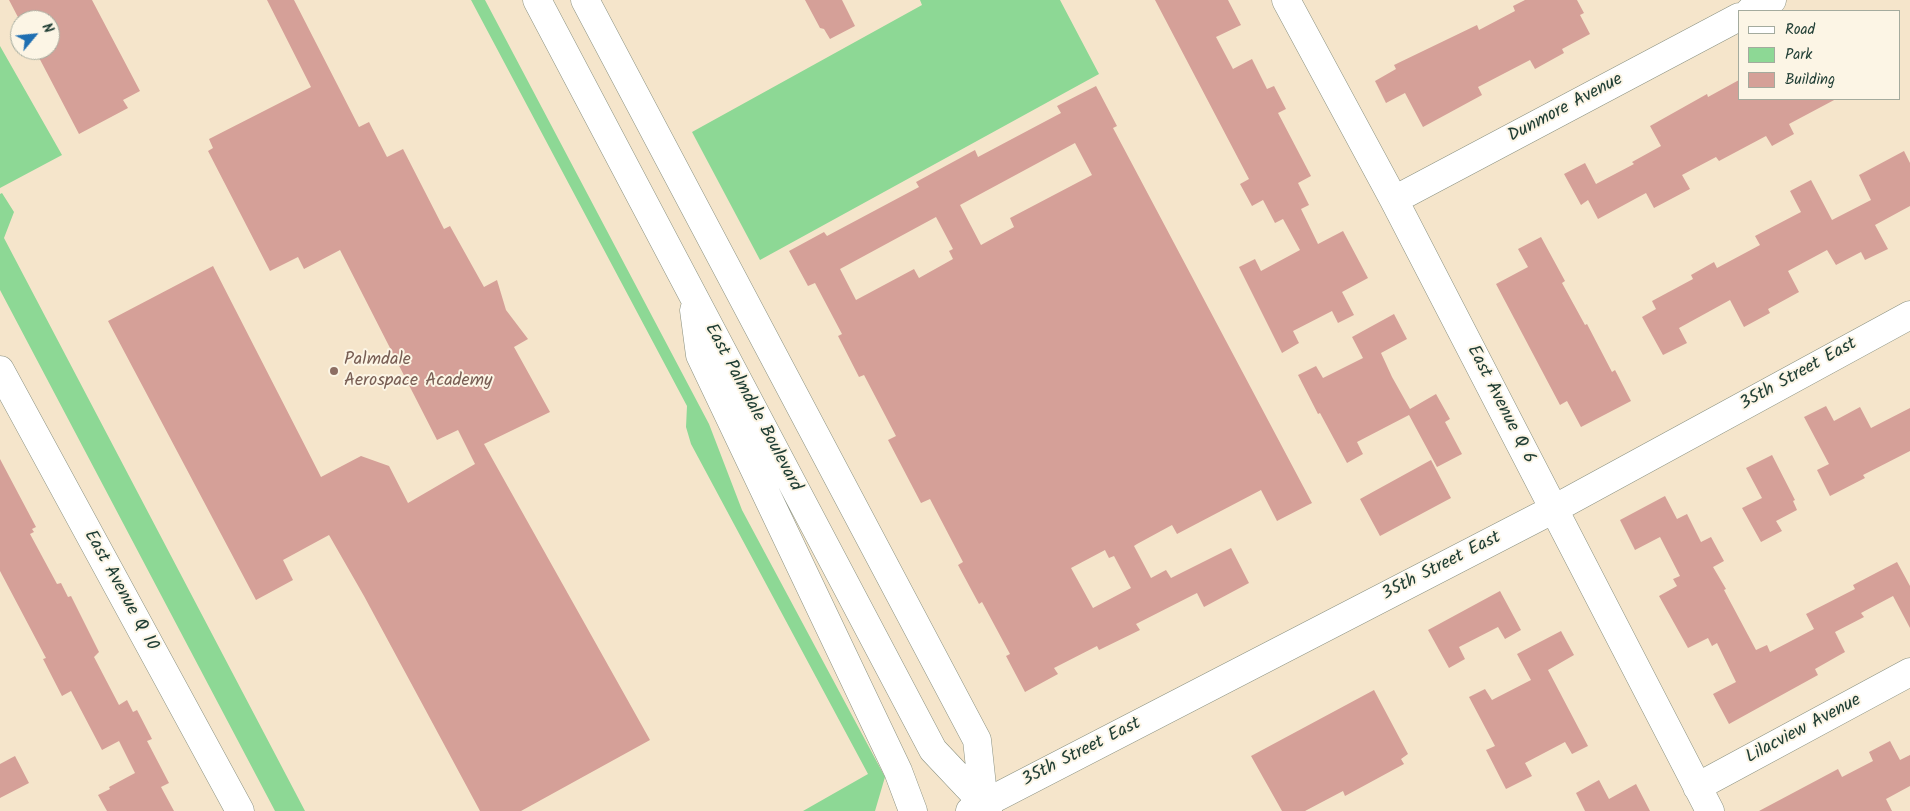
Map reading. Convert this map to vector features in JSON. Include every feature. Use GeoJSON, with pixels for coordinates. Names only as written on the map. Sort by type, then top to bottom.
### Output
{"type":"FeatureCollection","features":[{"type":"Feature","properties":{"kind":"main road","name":"East Palmdale Boulevard"},"geometry":{"type":"LineString","coordinates":[[537,0],[933,750],[980,809]]}},
{"type":"Feature","properties":{"kind":"main road"},"geometry":{"type":"LineString","coordinates":[[585,0],[977,740],[980,809]]}},
{"type":"Feature","properties":{"kind":"main road","name":"East Avenue Q 6"},"geometry":{"type":"LineString","coordinates":[[1286,0],[1394,200],[1710,811]]}},
{"type":"Feature","properties":{"kind":"main road"},"geometry":{"type":"LineString","coordinates":[[1752,10],[1772,0]]}},
{"type":"Feature","properties":{"kind":"main road","name":"Dunmore Avenue"},"geometry":{"type":"LineString","coordinates":[[1394,200],[1738,18]]}},
{"type":"Feature","properties":{"kind":"main road"},"geometry":{"type":"LineString","coordinates":[[692,294],[700,355],[898,771],[913,811]]}},
{"type":"Feature","properties":{"kind":"main road","name":"35th Street East"},"geometry":{"type":"LineString","coordinates":[[980,809],[1554,509],[1910,315]]}},
{"type":"Feature","properties":{"kind":"main road","name":"East Avenue Q 10"},"geometry":{"type":"LineString","coordinates":[[0,370],[240,811]]}},
{"type":"Feature","properties":{"kind":"main road","name":"Lilacview Avenue"},"geometry":{"type":"LineString","coordinates":[[1697,787],[1910,672]]}},
{"type":"Feature","properties":{"kind":"green space"},"geometry":{"type":"Polygon","coordinates":[[[471,0],[485,0],[709,424],[742,510],[885,777],[875,811],[803,811],[868,774],[691,444],[686,427],[687,406],[471,0]]]}},
{"type":"Feature","properties":{"kind":"green space"},"geometry":{"type":"Polygon","coordinates":[[[920,0],[1060,0],[1099,74],[760,260],[692,132],[922,5],[920,0]]]}},
{"type":"Feature","properties":{"kind":"green space"},"geometry":{"type":"Polygon","coordinates":[[[0,46],[62,155],[0,188],[0,46]]]}},
{"type":"Feature","properties":{"kind":"green space"},"geometry":{"type":"Polygon","coordinates":[[[2,193],[14,212],[4,238],[305,811],[275,811],[0,290],[0,194],[2,193]]]}},
{"type":"Feature","properties":{"kind":"building"},"geometry":{"type":"Polygon","coordinates":[[[9,0],[92,0],[140,91],[123,100],[128,108],[79,134],[40,60],[60,60],[60,10],[14,10],[9,0]]]}},
{"type":"Feature","properties":{"kind":"building","name":"Palmdale Aerospace Academy"},"geometry":{"type":"Polygon","coordinates":[[[267,0],[294,0],[359,127],[369,122],[387,157],[403,149],[444,229],[450,226],[484,287],[497,280],[506,310],[528,339],[514,347],[550,412],[484,444],[650,740],[521,811],[480,811],[329,535],[283,560],[293,580],[256,600],[108,321],[213,266],[321,477],[361,456],[389,466],[408,503],[475,464],[458,430],[437,440],[340,250],[304,269],[298,257],[270,271],[208,151],[213,148],[209,139],[311,87],[267,0]]]}},
{"type":"Feature","properties":{"kind":"building"},"geometry":{"type":"Polygon","coordinates":[[[805,0],[842,0],[855,26],[830,39],[824,29],[820,28],[805,0]]]}},
{"type":"Feature","properties":{"kind":"building"},"geometry":{"type":"Polygon","coordinates":[[[1155,0],[1228,0],[1241,25],[1216,37],[1233,69],[1252,59],[1267,89],[1274,86],[1286,109],[1278,113],[1311,176],[1298,183],[1309,205],[1301,209],[1318,244],[1343,231],[1368,278],[1342,292],[1354,315],[1338,323],[1332,311],[1293,331],[1299,343],[1282,353],[1239,267],[1255,259],[1261,271],[1300,250],[1283,219],[1275,223],[1263,200],[1252,206],[1240,184],[1249,179],[1155,0]]]}},
{"type":"Feature","properties":{"kind":"building"},"geometry":{"type":"Polygon","coordinates":[[[1525,0],[1577,0],[1584,13],[1580,15],[1590,34],[1562,49],[1564,53],[1535,69],[1530,60],[1478,87],[1482,95],[1423,127],[1405,93],[1386,103],[1375,81],[1396,69],[1394,65],[1477,25],[1479,30],[1515,11],[1513,6],[1525,0]]]}},
{"type":"Feature","properties":{"kind":"building"},"geometry":{"type":"Polygon","coordinates":[[[1738,81],[1738,100],[1834,100],[1789,124],[1794,134],[1772,146],[1766,136],[1719,161],[1716,157],[1682,175],[1690,189],[1654,208],[1646,193],[1598,219],[1588,200],[1581,205],[1564,174],[1585,163],[1596,184],[1634,164],[1632,162],[1661,146],[1650,126],[1707,94],[1708,97],[1738,81]]]}},
{"type":"Feature","properties":{"kind":"building"},"geometry":{"type":"Polygon","coordinates":[[[1096,86],[1117,126],[1113,128],[1312,503],[1277,521],[1261,490],[1177,534],[1172,525],[1137,544],[1134,546],[1151,578],[1166,570],[1171,578],[1231,548],[1249,583],[1204,607],[1197,593],[1136,624],[1140,630],[1099,650],[1097,646],[1054,668],[1058,674],[1025,692],[1006,656],[1010,654],[982,602],[979,604],[958,565],[963,562],[930,499],[921,503],[888,440],[896,436],[864,375],[859,377],[838,336],[842,334],[815,283],[808,286],[789,251],[824,232],[827,236],[919,187],[916,182],[975,150],[978,157],[1061,113],[1057,106],[1096,86]],[[1075,143],[960,205],[981,245],[1014,227],[1010,218],[1092,175],[1075,143]],[[936,217],[840,269],[856,300],[914,269],[919,278],[953,259],[949,251],[953,249],[936,217]],[[1105,550],[1071,568],[1093,608],[1131,588],[1114,556],[1109,558],[1105,550]]]}},
{"type":"Feature","properties":{"kind":"building"},"geometry":{"type":"Polygon","coordinates":[[[1904,151],[1910,163],[1910,206],[1875,225],[1888,249],[1865,260],[1861,252],[1836,265],[1827,250],[1788,271],[1799,292],[1768,309],[1770,313],[1744,327],[1730,300],[1679,328],[1687,343],[1663,355],[1642,317],[1656,309],[1652,301],[1693,279],[1691,275],[1714,262],[1717,268],[1760,245],[1755,236],[1801,212],[1790,191],[1811,180],[1832,220],[1871,200],[1859,175],[1904,151]]]}},
{"type":"Feature","properties":{"kind":"building"},"geometry":{"type":"Polygon","coordinates":[[[1541,237],[1565,281],[1562,283],[1585,325],[1587,324],[1612,372],[1615,370],[1631,401],[1581,427],[1567,401],[1560,405],[1496,284],[1528,267],[1518,249],[1541,237]]]}},
{"type":"Feature","properties":{"kind":"building"},"geometry":{"type":"Polygon","coordinates":[[[1394,314],[1407,339],[1381,353],[1392,377],[1410,409],[1436,394],[1450,419],[1445,422],[1462,454],[1437,467],[1409,415],[1357,442],[1363,454],[1347,463],[1298,375],[1316,366],[1323,378],[1363,358],[1352,337],[1394,314]]]}},
{"type":"Feature","properties":{"kind":"building"},"geometry":{"type":"Polygon","coordinates":[[[1826,406],[1834,421],[1860,407],[1871,428],[1910,408],[1910,451],[1863,475],[1865,478],[1830,496],[1817,470],[1829,464],[1804,417],[1826,406]]]}},
{"type":"Feature","properties":{"kind":"building"},"geometry":{"type":"Polygon","coordinates":[[[1772,455],[1795,500],[1793,501],[1797,510],[1776,521],[1782,531],[1761,542],[1742,508],[1762,498],[1746,468],[1772,455]]]}},
{"type":"Feature","properties":{"kind":"building"},"geometry":{"type":"Polygon","coordinates":[[[0,459],[36,527],[32,529],[34,532],[30,534],[57,584],[61,583],[68,597],[71,596],[99,652],[94,657],[119,705],[127,700],[133,712],[137,710],[152,739],[147,741],[169,783],[161,787],[174,811],[107,811],[98,795],[135,773],[119,741],[102,750],[71,691],[62,696],[43,659],[46,658],[0,571],[0,459]]]}},
{"type":"Feature","properties":{"kind":"building"},"geometry":{"type":"Polygon","coordinates":[[[1431,460],[1451,498],[1380,536],[1360,499],[1431,460]]]}},
{"type":"Feature","properties":{"kind":"building"},"geometry":{"type":"Polygon","coordinates":[[[1665,496],[1677,519],[1687,514],[1701,542],[1711,537],[1724,561],[1713,567],[1756,650],[1767,645],[1770,652],[1814,629],[1806,614],[1855,589],[1853,585],[1897,562],[1910,586],[1910,628],[1893,596],[1861,613],[1864,617],[1835,632],[1845,652],[1815,669],[1818,675],[1729,724],[1713,694],[1736,682],[1717,643],[1712,646],[1708,638],[1688,648],[1659,596],[1677,586],[1673,579],[1680,576],[1660,537],[1635,550],[1620,520],[1665,496]]]}},
{"type":"Feature","properties":{"kind":"building"},"geometry":{"type":"Polygon","coordinates":[[[1500,591],[1521,630],[1505,639],[1498,627],[1459,647],[1465,659],[1449,668],[1428,630],[1500,591]]]}},
{"type":"Feature","properties":{"kind":"building"},"geometry":{"type":"Polygon","coordinates":[[[1561,631],[1574,655],[1548,670],[1588,746],[1572,754],[1565,742],[1525,763],[1532,776],[1506,789],[1486,750],[1495,746],[1469,697],[1485,689],[1492,700],[1531,680],[1517,654],[1561,631]]]}},
{"type":"Feature","properties":{"kind":"building"},"geometry":{"type":"Polygon","coordinates":[[[1374,690],[1408,754],[1401,759],[1404,764],[1345,796],[1343,791],[1305,811],[1282,811],[1251,756],[1374,690]]]}},
{"type":"Feature","properties":{"kind":"building"},"geometry":{"type":"Polygon","coordinates":[[[1890,741],[1900,760],[1910,755],[1910,786],[1886,799],[1892,811],[1759,811],[1838,769],[1842,777],[1873,761],[1869,752],[1890,741]]]}},
{"type":"Feature","properties":{"kind":"building"},"geometry":{"type":"Polygon","coordinates":[[[15,756],[29,783],[0,798],[0,764],[15,756]]]}},
{"type":"Feature","properties":{"kind":"building"},"geometry":{"type":"Polygon","coordinates":[[[1599,780],[1609,799],[1636,784],[1650,811],[1585,811],[1576,793],[1599,780]]]}},
{"type":"Feature","properties":{"kind":"place","name":"Palmdale Aerospace Academy"},"geometry":{"type":"Point","coordinates":[334,371]}}]}
